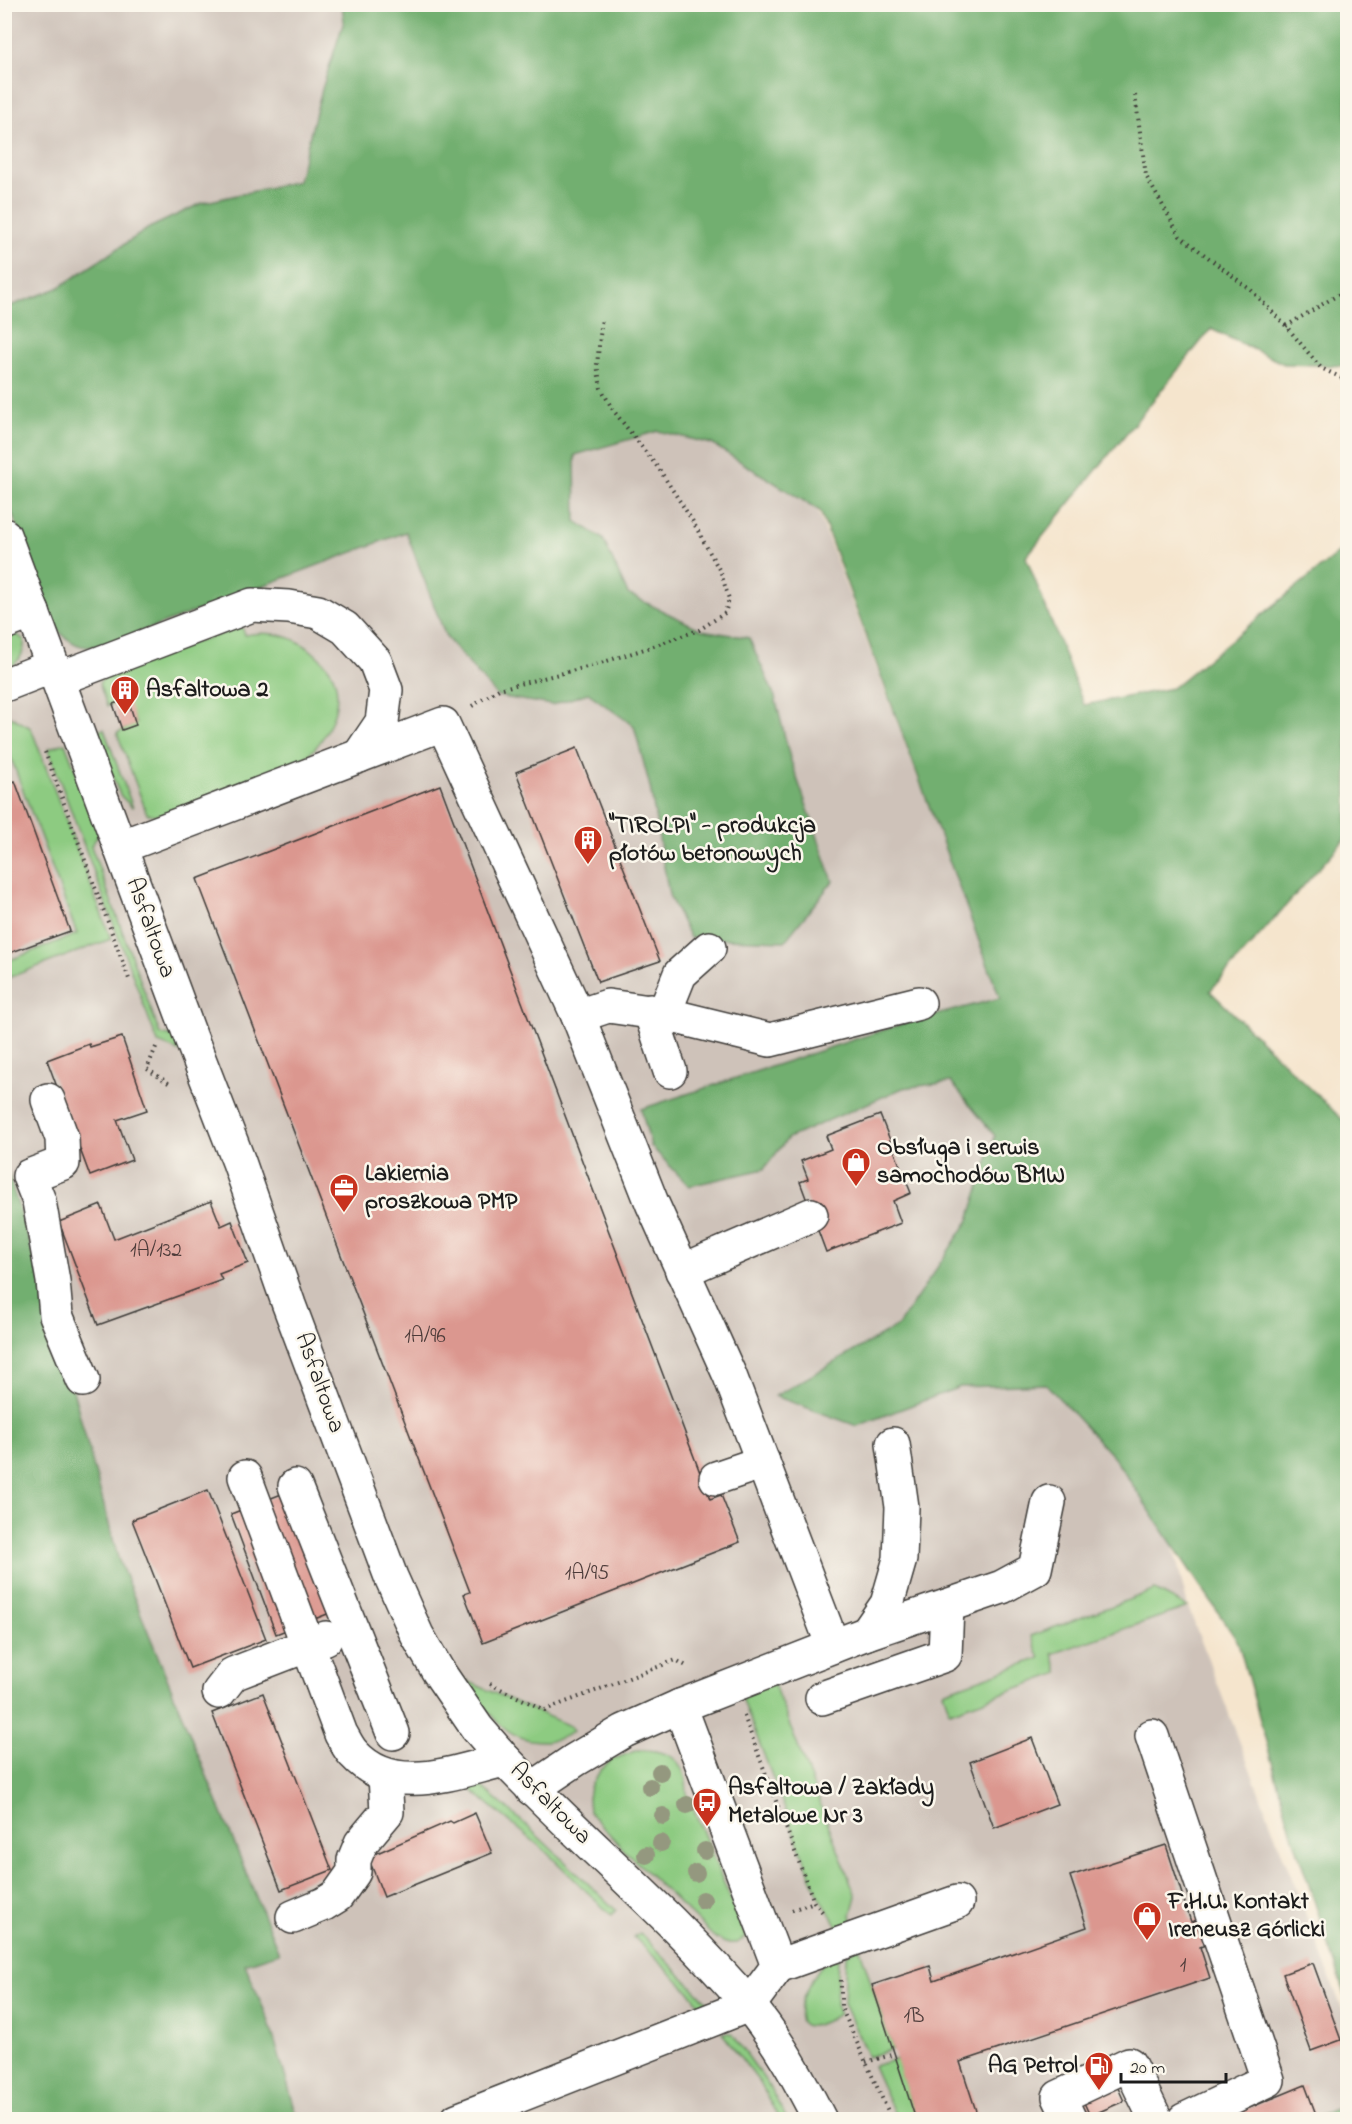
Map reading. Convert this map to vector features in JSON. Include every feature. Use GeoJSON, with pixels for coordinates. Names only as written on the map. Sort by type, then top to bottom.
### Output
{"type":"FeatureCollection","features":[{"type":"Feature","properties":{"kind":"street","name":"Asfaltowa"},"geometry":{"type":"LineString","coordinates":[[4,535],[19,618],[56,672],[239,1162],[289,1305],[391,1577],[417,1635],[438,1671],[477,1728],[505,1760],[532,1789],[696,1947],[749,2005],[795,2071],[820,2120]]}},
{"type":"Feature","properties":{"kind":"street"},"geometry":{"type":"LineString","coordinates":[[4,685],[56,672],[252,605],[289,607],[318,612],[345,628],[375,661],[386,690],[382,723],[359,756]]}},
{"type":"Feature","properties":{"kind":"street"},"geometry":{"type":"LineString","coordinates":[[120,847],[443,724],[578,1016],[652,1203],[730,1376],[833,1646]]}},
{"type":"Feature","properties":{"kind":"street"},"geometry":{"type":"LineString","coordinates":[[670,1071],[657,1012],[680,974],[709,948]]}},
{"type":"Feature","properties":{"kind":"street"},"geometry":{"type":"LineString","coordinates":[[578,1016],[608,1005],[657,1012],[770,1040],[919,1003]]}},
{"type":"Feature","properties":{"kind":"street"},"geometry":{"type":"LineString","coordinates":[[48,1100],[62,1138],[63,1163],[29,1176],[39,1201],[56,1315],[83,1380]]}},
{"type":"Feature","properties":{"kind":"street"},"geometry":{"type":"LineString","coordinates":[[682,1271],[811,1215]]}},
{"type":"Feature","properties":{"kind":"street"},"geometry":{"type":"LineString","coordinates":[[867,1633],[887,1604],[900,1559],[902,1508],[893,1444]]}},
{"type":"Feature","properties":{"kind":"street"},"geometry":{"type":"LineString","coordinates":[[716,1478],[763,1462]]}},
{"type":"Feature","properties":{"kind":"street"},"geometry":{"type":"LineString","coordinates":[[245,1477],[341,1734],[352,1753],[368,1767],[385,1775],[404,1779],[427,1778],[505,1760]]}},
{"type":"Feature","properties":{"kind":"street"},"geometry":{"type":"LineString","coordinates":[[295,1486],[393,1733]]}},
{"type":"Feature","properties":{"kind":"street"},"geometry":{"type":"LineString","coordinates":[[532,1789],[624,1731],[680,1706],[867,1633],[1002,1587],[1035,1569],[1049,1502]]}},
{"type":"Feature","properties":{"kind":"street"},"geometry":{"type":"LineString","coordinates":[[822,1698],[945,1655],[947,1606]]}},
{"type":"Feature","properties":{"kind":"street"},"geometry":{"type":"LineString","coordinates":[[219,1692],[233,1674],[350,1628]]}},
{"type":"Feature","properties":{"kind":"street"},"geometry":{"type":"LineString","coordinates":[[680,1706],[778,1966]]}},
{"type":"Feature","properties":{"kind":"street"},"geometry":{"type":"LineString","coordinates":[[1152,1736],[1268,2080],[1184,2120]]}},
{"type":"Feature","properties":{"kind":"street"},"geometry":{"type":"LineString","coordinates":[[293,1917],[337,1896],[354,1872],[354,1860],[361,1843],[387,1812],[385,1775]]}},
{"type":"Feature","properties":{"kind":"street"},"geometry":{"type":"LineString","coordinates":[[458,2120],[749,2005],[778,1966],[957,1902]]}},
{"type":"Feature","properties":{"kind":"street"},"geometry":{"type":"LineString","coordinates":[[1069,2117],[1059,2097],[1129,2064],[1156,2120]]}},
{"type":"Feature","properties":{"kind":"path"},"geometry":{"type":"LineString","coordinates":[[1135,95],[1146,176],[1180,236],[1251,290],[1286,326],[1321,368],[1347,381]]}},
{"type":"Feature","properties":{"kind":"path"},"geometry":{"type":"LineString","coordinates":[[1286,326],[1347,289]]}},
{"type":"Feature","properties":{"kind":"path"},"geometry":{"type":"LineString","coordinates":[[443,724],[499,689],[591,666],[651,647],[699,630],[725,613],[729,599],[721,573],[692,520],[659,469],[613,410],[601,388],[597,365],[602,317]]}},
{"type":"Feature","properties":{"kind":"path"},"geometry":{"type":"LineString","coordinates":[[147,1069],[156,1047]]}},
{"type":"Feature","properties":{"kind":"path"},"geometry":{"type":"LineString","coordinates":[[481,1680],[545,1710],[676,1660],[708,1677],[725,1670],[814,1902],[834,1929],[842,1955],[841,2007],[892,2120]]}},
{"type":"Feature","properties":{"kind":"path"},"geometry":{"type":"LineString","coordinates":[[781,1914],[814,1902]]}},
{"type":"Feature","properties":{"kind":"path"},"geometry":{"type":"LineString","coordinates":[[866,2062],[895,2054]]}},
{"type":"Feature","properties":{"kind":"shaded area"},"geometry":{"type":"Polygon","coordinates":[[[5,5],[628,5],[1112,1297],[1188,1607],[1347,2022],[1347,2073],[1337,2108],[1310,2120],[5,2120],[5,5]]]}},
{"type":"Feature","properties":{"kind":"green space"},"geometry":{"type":"Polygon","coordinates":[[[342,5],[1347,5],[1347,366],[1284,364],[1211,329],[1026,557],[1084,705],[1172,688],[1347,546],[1347,837],[1210,991],[1343,1120],[1347,1117],[1347,2000],[1292,1834],[1238,1642],[1115,1459],[1046,1384],[960,1387],[857,1426],[775,1396],[898,1326],[969,1220],[995,1136],[951,1082],[903,1088],[788,1138],[764,1169],[689,1186],[651,1146],[641,1109],[902,1024],[1000,998],[820,511],[712,444],[658,431],[575,455],[576,521],[603,539],[628,594],[702,630],[749,638],[775,697],[790,758],[833,881],[785,941],[690,938],[669,895],[650,787],[634,726],[588,693],[552,705],[497,696],[446,637],[406,532],[101,645],[85,647],[78,645],[54,626],[5,494],[5,308],[58,288],[149,228],[202,203],[298,181],[322,89],[344,21],[342,5]]]}},
{"type":"Feature","properties":{"kind":"green space"},"geometry":{"type":"Polygon","coordinates":[[[242,627],[245,635],[263,633],[281,635],[298,641],[326,665],[334,677],[337,692],[329,727],[315,748],[289,767],[176,813],[147,814],[117,733],[136,724],[126,700],[107,706],[99,683],[109,672],[122,666],[242,627]]]}},
{"type":"Feature","properties":{"kind":"green space"},"geometry":{"type":"Polygon","coordinates":[[[16,634],[24,640],[22,655],[14,665],[5,670],[5,639],[16,634]]]}},
{"type":"Feature","properties":{"kind":"green space"},"geometry":{"type":"Polygon","coordinates":[[[10,716],[31,728],[111,939],[5,979],[5,962],[77,934],[5,742],[5,718],[10,716]]]}},
{"type":"Feature","properties":{"kind":"green space"},"geometry":{"type":"Polygon","coordinates":[[[104,729],[133,808],[121,796],[117,788],[95,731],[104,729]]]}},
{"type":"Feature","properties":{"kind":"green space"},"geometry":{"type":"Polygon","coordinates":[[[65,743],[100,833],[91,846],[160,1034],[175,1037],[181,1052],[158,1043],[48,749],[65,743]]]}},
{"type":"Feature","properties":{"kind":"green space"},"geometry":{"type":"Polygon","coordinates":[[[4,1160],[58,1334],[118,1558],[279,1953],[245,1964],[269,2022],[298,2119],[5,2119],[4,1160]]]}},
{"type":"Feature","properties":{"kind":"green space"},"geometry":{"type":"Polygon","coordinates":[[[1155,1590],[1188,1607],[1052,1654],[1059,1673],[950,1712],[943,1692],[1040,1658],[1031,1636],[1155,1590]]]}},
{"type":"Feature","properties":{"kind":"green space"},"geometry":{"type":"Polygon","coordinates":[[[467,1681],[570,1726],[573,1731],[561,1738],[546,1741],[519,1737],[508,1731],[490,1714],[467,1681]]]}},
{"type":"Feature","properties":{"kind":"green space"},"geometry":{"type":"Polygon","coordinates":[[[773,1682],[856,1896],[851,1915],[854,1924],[838,1928],[817,1892],[740,1693],[773,1682]]]}},
{"type":"Feature","properties":{"kind":"green space"},"geometry":{"type":"Polygon","coordinates":[[[638,1750],[667,1754],[674,1759],[683,1772],[687,1793],[746,1937],[737,1943],[725,1943],[714,1937],[626,1852],[589,1812],[590,1787],[600,1771],[611,1760],[638,1750]]]}},
{"type":"Feature","properties":{"kind":"green space"},"geometry":{"type":"Polygon","coordinates":[[[466,1784],[482,1787],[525,1824],[616,1910],[611,1915],[543,1849],[469,1788],[456,1786],[466,1784]]]}},
{"type":"Feature","properties":{"kind":"green space"},"geometry":{"type":"Polygon","coordinates":[[[640,1933],[708,2003],[704,2011],[689,1991],[634,1937],[640,1933]]]}},
{"type":"Feature","properties":{"kind":"green space"},"geometry":{"type":"Polygon","coordinates":[[[859,1946],[893,2049],[868,2057],[844,2003],[846,1955],[859,1946]]]}},
{"type":"Feature","properties":{"kind":"green space"},"geometry":{"type":"Polygon","coordinates":[[[838,1956],[836,2005],[840,2014],[816,2025],[809,2026],[802,2023],[800,2007],[809,1985],[825,1962],[838,1956]]]}},
{"type":"Feature","properties":{"kind":"green space"},"geometry":{"type":"Polygon","coordinates":[[[722,2033],[733,2035],[767,2083],[787,2119],[779,2119],[760,2083],[722,2033]]]}},
{"type":"Feature","properties":{"kind":"green space"},"geometry":{"type":"Polygon","coordinates":[[[897,2059],[916,2119],[897,2119],[873,2066],[897,2059]]]}},
{"type":"Feature","properties":{"kind":"green space"},"geometry":{"type":"Polygon","coordinates":[[[1347,2082],[1347,2119],[1310,2120],[1337,2108],[1347,2082]]]}},
{"type":"Feature","properties":{"kind":"building","name":"Asfaltowa 2"},"geometry":{"type":"Polygon","coordinates":[[[128,699],[136,725],[122,730],[113,704],[128,699]]]}},
{"type":"Feature","properties":{"kind":"building","name":"\"TIROLPI\" - produkcja płotów betonowych"},"geometry":{"type":"Polygon","coordinates":[[[577,748],[660,961],[598,982],[516,772],[577,748]]]}},
{"type":"Feature","properties":{"kind":"building"},"geometry":{"type":"Polygon","coordinates":[[[15,781],[70,931],[4,955],[4,785],[15,781]]]}},
{"type":"Feature","properties":{"kind":"building"},"geometry":{"type":"Polygon","coordinates":[[[440,785],[710,1499],[721,1495],[740,1542],[483,1643],[464,1594],[470,1592],[197,879],[440,785]]]}},
{"type":"Feature","properties":{"kind":"building"},"geometry":{"type":"Polygon","coordinates":[[[122,1037],[147,1110],[117,1120],[132,1160],[90,1176],[47,1060],[89,1044],[90,1047],[122,1037]]]}},
{"type":"Feature","properties":{"kind":"building","name":"Obsługa i serwis samochodów BMW"},"geometry":{"type":"Polygon","coordinates":[[[880,1115],[911,1193],[893,1201],[901,1223],[826,1252],[800,1182],[808,1179],[801,1161],[831,1149],[826,1136],[880,1115]]]}},
{"type":"Feature","properties":{"kind":"building"},"geometry":{"type":"Polygon","coordinates":[[[211,1201],[221,1226],[232,1221],[248,1263],[219,1274],[222,1280],[98,1325],[59,1222],[101,1205],[114,1239],[211,1201]]]}},
{"type":"Feature","properties":{"kind":"building"},"geometry":{"type":"Polygon","coordinates":[[[208,1490],[266,1639],[190,1668],[132,1520],[208,1490]]]}},
{"type":"Feature","properties":{"kind":"building"},"geometry":{"type":"Polygon","coordinates":[[[284,1493],[330,1613],[276,1634],[231,1514],[284,1493]]]}},
{"type":"Feature","properties":{"kind":"building"},"geometry":{"type":"Polygon","coordinates":[[[263,1693],[332,1870],[281,1890],[212,1713],[263,1693]]]}},
{"type":"Feature","properties":{"kind":"building"},"geometry":{"type":"Polygon","coordinates":[[[1032,1738],[1057,1804],[994,1828],[970,1762],[1032,1738]]]}},
{"type":"Feature","properties":{"kind":"building"},"geometry":{"type":"Polygon","coordinates":[[[475,1813],[492,1853],[384,1897],[368,1857],[450,1821],[453,1823],[475,1813]]]}},
{"type":"Feature","properties":{"kind":"building"},"geometry":{"type":"Polygon","coordinates":[[[1166,1845],[1191,1922],[1202,1918],[1211,1943],[1200,1947],[1210,1978],[960,2062],[979,2120],[916,2120],[872,1985],[930,1966],[934,1981],[1087,1927],[1070,1876],[1166,1845]]]}},
{"type":"Feature","properties":{"kind":"building"},"geometry":{"type":"Polygon","coordinates":[[[1313,1963],[1341,2040],[1311,2051],[1283,1974],[1313,1963]]]}},
{"type":"Feature","properties":{"kind":"building","name":"AG Petrol"},"geometry":{"type":"Polygon","coordinates":[[[1108,2066],[1124,2101],[1090,2116],[1074,2080],[1108,2066]]]}},
{"type":"Feature","properties":{"kind":"building"},"geometry":{"type":"Polygon","coordinates":[[[1305,2085],[1317,2117],[1310,2119],[1223,2119],[1305,2085]]]}},
{"type":"Feature","properties":{"kind":"place","name":"Asfaltowa 2"},"geometry":{"type":"Point","coordinates":[125,716]}},
{"type":"Feature","properties":{"kind":"place","name":"\"TIROLPI\" - produkcja płotów betonowych"},"geometry":{"type":"Point","coordinates":[588,866]}},
{"type":"Feature","properties":{"kind":"place","name":"Obsługa i serwis samochodów BMW"},"geometry":{"type":"Point","coordinates":[856,1188]}},
{"type":"Feature","properties":{"kind":"place","name":"Lakiernia proszkowa PMP"},"geometry":{"type":"Point","coordinates":[344,1214]}},
{"type":"Feature","properties":{"kind":"place","name":"Asfaltowa / Zakłady Metalowe Nr 3"},"geometry":{"type":"Point","coordinates":[707,1828]}},
{"type":"Feature","properties":{"kind":"place","name":"F.H.U. Kontakt Ireneusz Górlicki"},"geometry":{"type":"Point","coordinates":[1147,1942]}},
{"type":"Feature","properties":{"kind":"place","name":"AG Petrol"},"geometry":{"type":"Point","coordinates":[1099,2092]}}]}
